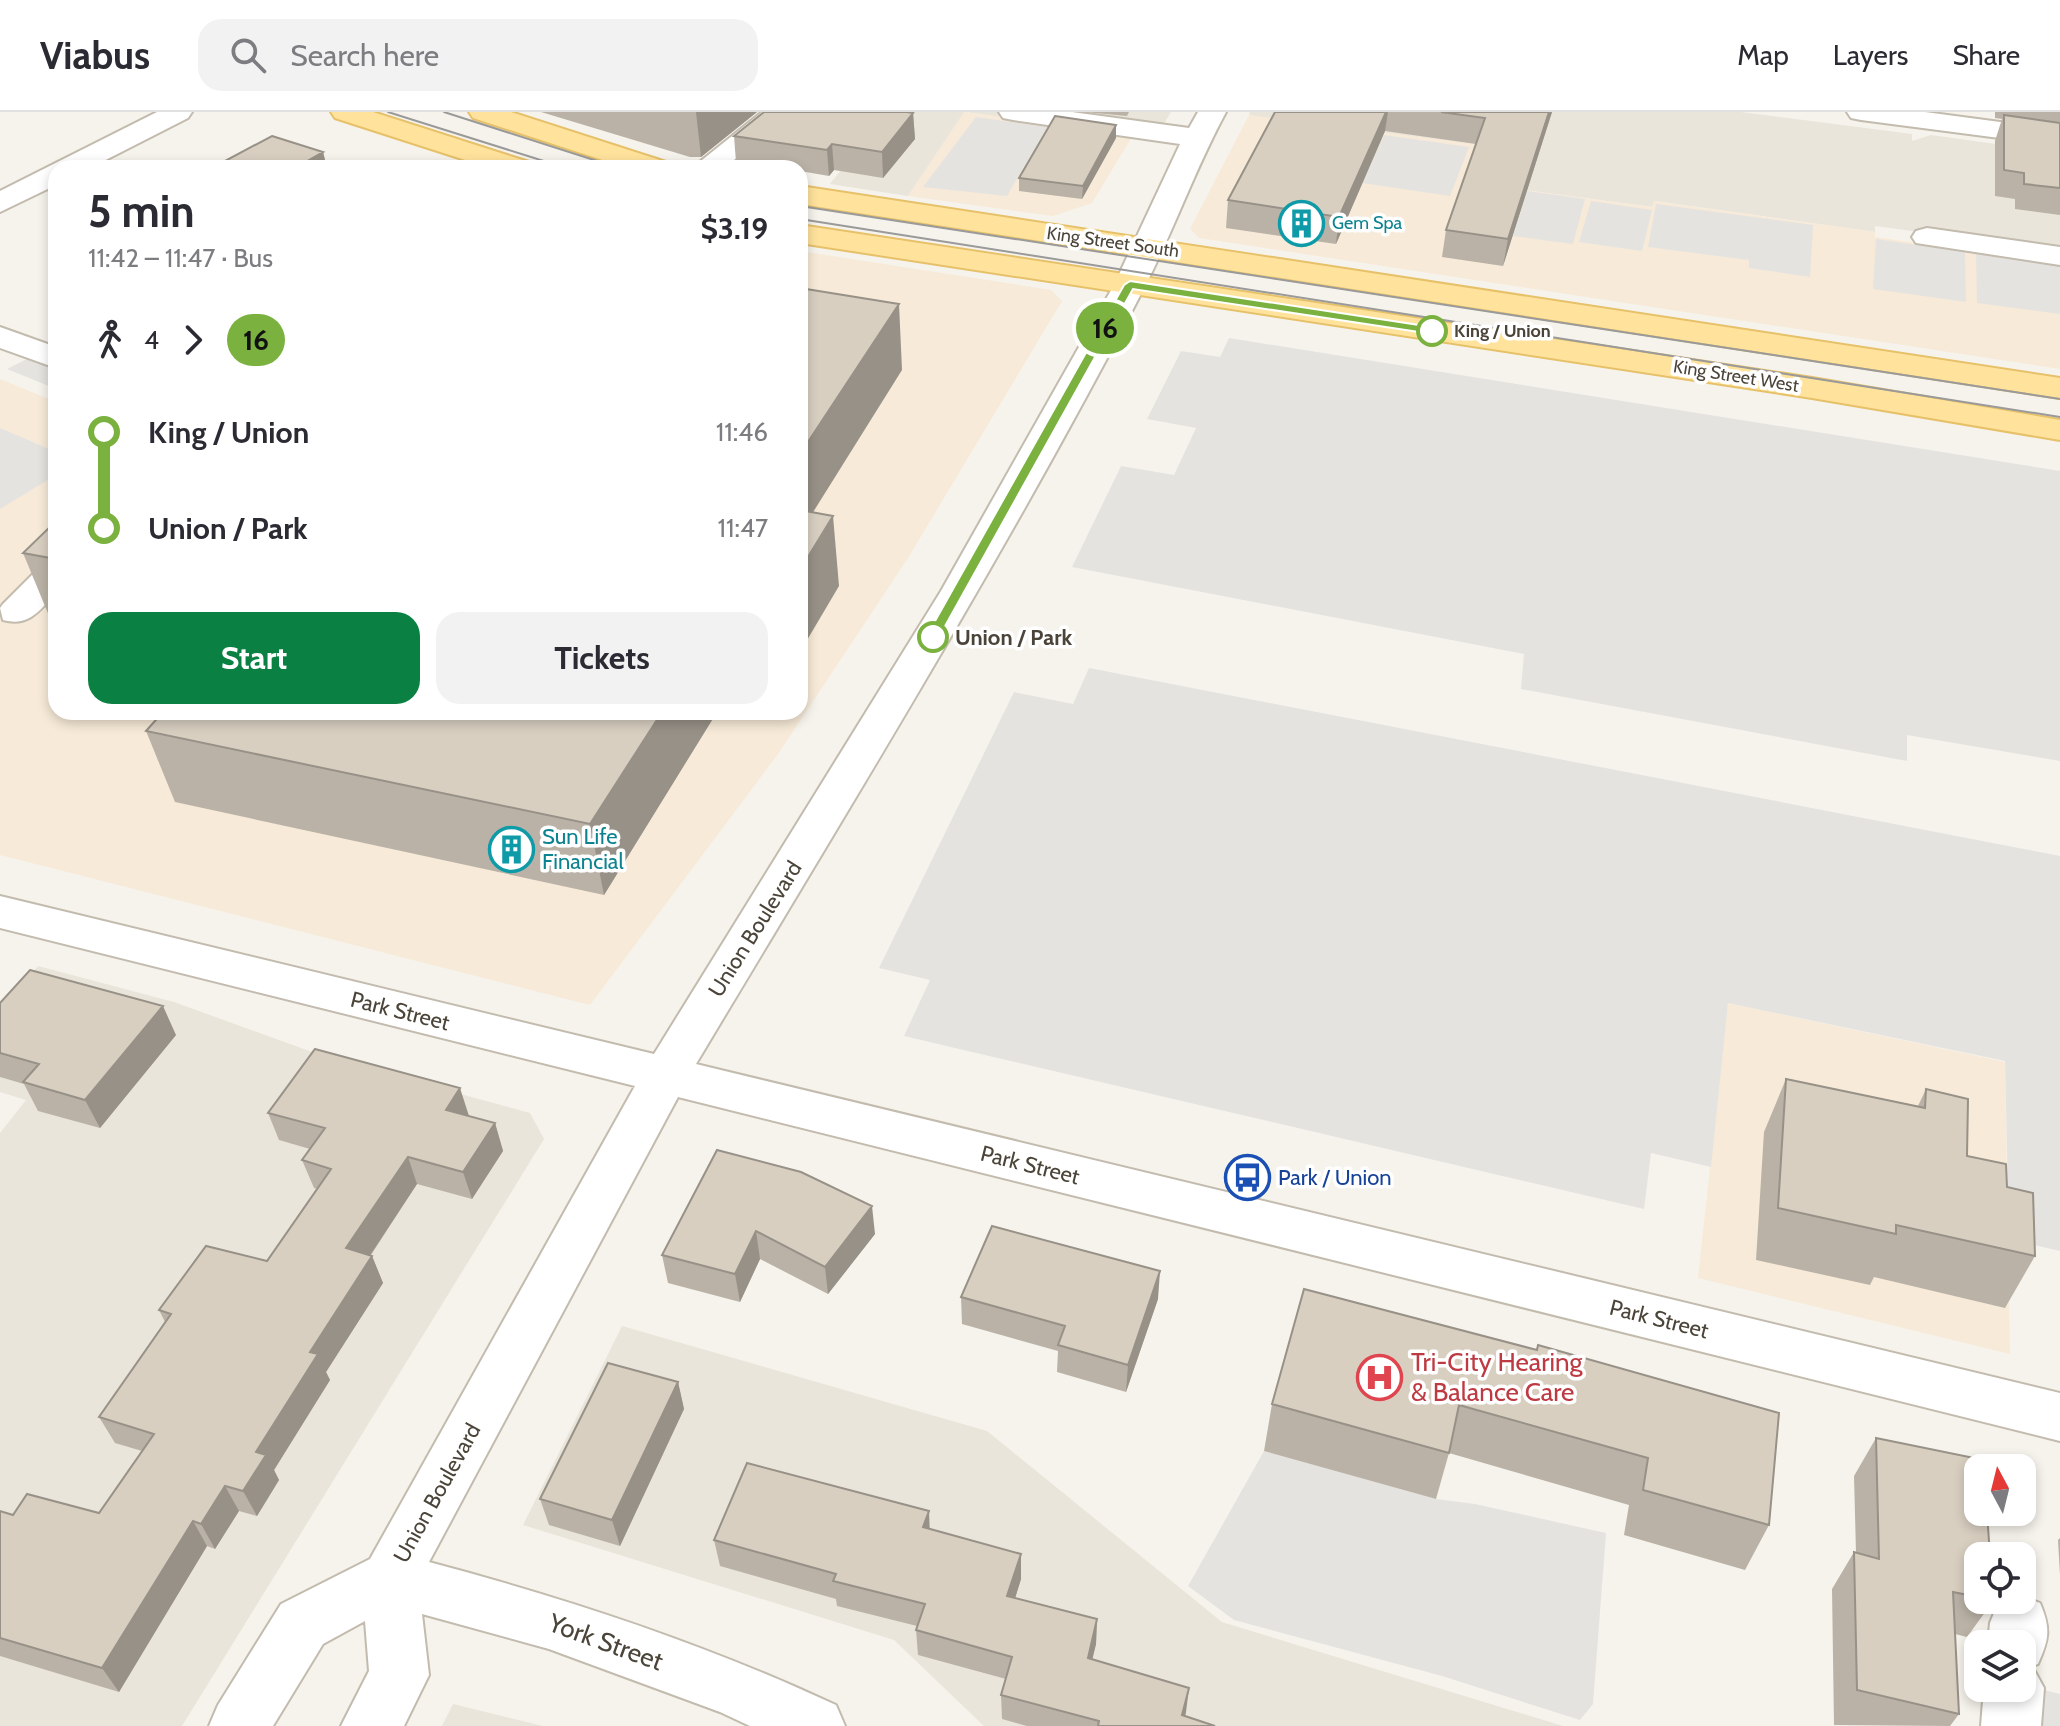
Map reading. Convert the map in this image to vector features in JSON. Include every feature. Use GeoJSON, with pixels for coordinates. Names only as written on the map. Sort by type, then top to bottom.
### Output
{"type":"FeatureCollection","features":[{"type":"Feature","properties":{"kind":"main road"},"geometry":{"type":"LineString","coordinates":[[345,112],[494,160]]}},
{"type":"Feature","properties":{"kind":"main road"},"geometry":{"type":"LineString","coordinates":[[483,112],[631,160]]}},
{"type":"Feature","properties":{"kind":"main road","name":"King Street South"},"geometry":{"type":"LineString","coordinates":[[808,196],[1427,290]]}},
{"type":"Feature","properties":{"kind":"main road","name":"King Street South"},"geometry":{"type":"LineString","coordinates":[[808,235],[1410,327]]}},
{"type":"Feature","properties":{"kind":"main road","name":"King Street West"},"geometry":{"type":"LineString","coordinates":[[1427,290],[2060,388]]}},
{"type":"Feature","properties":{"kind":"main road","name":"King Street West"},"geometry":{"type":"LineString","coordinates":[[1410,327],[1812,388],[2060,430]]}},
{"type":"Feature","properties":{"kind":"street"},"geometry":{"type":"LineString","coordinates":[[84,160],[178,112]]}},
{"type":"Feature","properties":{"kind":"street"},"geometry":{"type":"LineString","coordinates":[[717,160],[780,112]]}},
{"type":"Feature","properties":{"kind":"street"},"geometry":{"type":"LineString","coordinates":[[1013,112],[1197,138]]}},
{"type":"Feature","properties":{"kind":"street","name":"Union Boulevard"},"geometry":{"type":"LineString","coordinates":[[239,1726],[302,1624],[390,1578],[665,1076],[960,591],[1130,285],[1197,138],[1212,112]]}},
{"type":"Feature","properties":{"kind":"street"},"geometry":{"type":"LineString","coordinates":[[1861,112],[2060,138]]}},
{"type":"Feature","properties":{"kind":"street"},"geometry":{"type":"LineString","coordinates":[[0,203],[48,178]]}},
{"type":"Feature","properties":{"kind":"street"},"geometry":{"type":"LineString","coordinates":[[1927,237],[2060,256]]}},
{"type":"Feature","properties":{"kind":"street"},"geometry":{"type":"LineString","coordinates":[[0,337],[48,355]]}},
{"type":"Feature","properties":{"kind":"street"},"geometry":{"type":"LineString","coordinates":[[16,612],[48,580]]}},
{"type":"Feature","properties":{"kind":"street","name":"Park Street"},"geometry":{"type":"LineString","coordinates":[[0,912],[2060,1417]]}},
{"type":"Feature","properties":{"kind":"street","name":"Union Boulevard"},"geometry":{"type":"LineString","coordinates":[[371,1726],[399,1675],[390,1578]]}},
{"type":"Feature","properties":{"kind":"street","name":"York Street"},"geometry":{"type":"LineString","coordinates":[[390,1578],[549,1621],[734,1688],[815,1726]]}},
{"type":"Feature","properties":{"kind":"street"},"geometry":{"type":"LineString","coordinates":[[2011,1726],[2013,1702]]}},
{"type":"Feature","properties":{"kind":"shaded area"},"geometry":{"type":"Polygon","coordinates":[[[886,112],[965,112],[908,196],[830,184],[886,112]]]}},
{"type":"Feature","properties":{"kind":"shaded area"},"geometry":{"type":"Polygon","coordinates":[[[964,112],[1133,135],[1092,203],[1053,216],[908,196],[964,112]]]}},
{"type":"Feature","properties":{"kind":"shaded area"},"geometry":{"type":"Polygon","coordinates":[[[965,112],[1171,112],[1165,122],[1133,135],[965,112]]]}},
{"type":"Feature","properties":{"kind":"shaded area"},"geometry":{"type":"Polygon","coordinates":[[[1250,112],[1741,112],[1912,134],[1912,141],[1931,135],[2060,153],[2060,251],[1875,226],[1875,232],[1655,201],[1653,207],[1470,183],[1249,115],[1250,112]]]}},
{"type":"Feature","properties":{"kind":"shaded area"},"geometry":{"type":"Polygon","coordinates":[[[1249,115],[1483,145],[1471,183],[1652,207],[1654,201],[1875,232],[1875,237],[2060,263],[2060,369],[1199,238],[1190,229],[1249,115]]]}},
{"type":"Feature","properties":{"kind":"shaded area"},"geometry":{"type":"Polygon","coordinates":[[[976,117],[1047,127],[1007,196],[923,187],[976,117]]]}},
{"type":"Feature","properties":{"kind":"shaded area"},"geometry":{"type":"Polygon","coordinates":[[[1384,135],[1469,147],[1450,196],[1362,183],[1384,135]]]}},
{"type":"Feature","properties":{"kind":"shaded area"},"geometry":{"type":"Polygon","coordinates":[[[1527,191],[1585,199],[1573,244],[1513,236],[1527,191]]]}},
{"type":"Feature","properties":{"kind":"shaded area"},"geometry":{"type":"Polygon","coordinates":[[[1591,201],[1652,210],[1642,251],[1579,242],[1591,201]]]}},
{"type":"Feature","properties":{"kind":"shaded area"},"geometry":{"type":"Polygon","coordinates":[[[1656,204],[1813,225],[1810,277],[1749,268],[1749,260],[1648,247],[1656,204]]]}},
{"type":"Feature","properties":{"kind":"shaded area"},"geometry":{"type":"Polygon","coordinates":[[[1876,239],[1965,252],[1966,302],[1873,289],[1876,239]]]}},
{"type":"Feature","properties":{"kind":"shaded area"},"geometry":{"type":"Polygon","coordinates":[[[808,252],[1051,290],[1062,301],[908,558],[808,709],[808,252]]]}},
{"type":"Feature","properties":{"kind":"shaded area"},"geometry":{"type":"Polygon","coordinates":[[[1976,253],[2060,264],[2060,314],[1977,303],[1976,253]]]}},
{"type":"Feature","properties":{"kind":"shaded area"},"geometry":{"type":"Polygon","coordinates":[[[1229,338],[2060,471],[2060,761],[1907,735],[1907,761],[1521,689],[1524,654],[1072,567],[1121,466],[1174,475],[1196,428],[1147,419],[1181,351],[1220,357],[1229,338]]]}},
{"type":"Feature","properties":{"kind":"shaded area"},"geometry":{"type":"Polygon","coordinates":[[[48,348],[48,386],[7,369],[48,348]]]}},
{"type":"Feature","properties":{"kind":"shaded area"},"geometry":{"type":"Polygon","coordinates":[[[0,379],[48,399],[48,720],[801,720],[590,1005],[0,855],[0,379]]]}},
{"type":"Feature","properties":{"kind":"shaded area"},"geometry":{"type":"Polygon","coordinates":[[[0,428],[48,449],[48,480],[0,509],[0,428]]]}},
{"type":"Feature","properties":{"kind":"shaded area"},"geometry":{"type":"Polygon","coordinates":[[[1089,668],[2060,856],[2060,1251],[2009,1239],[2005,1061],[1728,1003],[1711,1167],[1651,1153],[1644,1209],[904,1036],[930,980],[879,968],[1014,692],[1073,704],[1089,668]]]}},
{"type":"Feature","properties":{"kind":"shaded area"},"geometry":{"type":"Polygon","coordinates":[[[38,966],[174,1002],[329,1058],[530,1113],[544,1139],[182,1726],[0,1726],[0,1133],[26,1100],[0,1092],[0,1008],[38,966]]]}},
{"type":"Feature","properties":{"kind":"shaded area"},"geometry":{"type":"Polygon","coordinates":[[[1728,1003],[2005,1062],[2010,1354],[1698,1278],[1728,1003]]]}},
{"type":"Feature","properties":{"kind":"shaded area"},"geometry":{"type":"Polygon","coordinates":[[[622,1326],[987,1431],[1222,1622],[1563,1726],[984,1726],[894,1640],[523,1525],[622,1326]]]}},
{"type":"Feature","properties":{"kind":"shaded area"},"geometry":{"type":"Polygon","coordinates":[[[1264,1451],[1436,1499],[1475,1504],[1606,1533],[1593,1704],[1580,1720],[1442,1676],[1234,1620],[1188,1586],[1264,1451]]]}},
{"type":"Feature","properties":{"kind":"shaded area"},"geometry":{"type":"Polygon","coordinates":[[[2036,1688],[2060,1694],[2060,1726],[1998,1726],[2012,1702],[2036,1702],[2036,1688]]]}},
{"type":"Feature","properties":{"kind":"shaded area"},"geometry":{"type":"Polygon","coordinates":[[[453,1704],[543,1726],[442,1726],[453,1704]]]}},
{"type":"Feature","properties":{"kind":"building"},"geometry":{"type":"Polygon","coordinates":[[[764,112],[913,113],[882,152],[832,144],[827,150],[734,136],[764,112]]]}},
{"type":"Feature","properties":{"kind":"building"},"geometry":{"type":"Polygon","coordinates":[[[1275,112],[1386,112],[1339,217],[1228,200],[1275,112]]]}},
{"type":"Feature","properties":{"kind":"building"},"geometry":{"type":"Polygon","coordinates":[[[1441,112],[1549,112],[1508,239],[1446,230],[1485,118],[1441,112]]]}},
{"type":"Feature","properties":{"kind":"building"},"geometry":{"type":"Polygon","coordinates":[[[2004,115],[2060,123],[2060,188],[2024,184],[2024,173],[2004,170],[2004,115]]]}},
{"type":"Feature","properties":{"kind":"building"},"geometry":{"type":"Polygon","coordinates":[[[1055,116],[1116,125],[1083,186],[1019,178],[1055,116]]]}},
{"type":"Feature","properties":{"kind":"building"},"geometry":{"type":"Polygon","coordinates":[[[272,136],[323,152],[309,160],[227,160],[272,136]]]}},
{"type":"Feature","properties":{"kind":"building"},"geometry":{"type":"Polygon","coordinates":[[[808,289],[899,304],[808,442],[808,289]]]}},
{"type":"Feature","properties":{"kind":"building"},"geometry":{"type":"Polygon","coordinates":[[[808,511],[833,516],[808,557],[808,511]]]}},
{"type":"Feature","properties":{"kind":"building"},"geometry":{"type":"Polygon","coordinates":[[[48,529],[48,558],[23,553],[48,529]]]}},
{"type":"Feature","properties":{"kind":"building"},"geometry":{"type":"Polygon","coordinates":[[[156,720],[657,720],[590,824],[146,731],[156,720]]]}},
{"type":"Feature","properties":{"kind":"building"},"geometry":{"type":"Polygon","coordinates":[[[30,970],[163,1006],[85,1100],[23,1082],[39,1064],[0,1053],[0,1003],[30,970]]]}},
{"type":"Feature","properties":{"kind":"building"},"geometry":{"type":"Polygon","coordinates":[[[315,1049],[460,1088],[446,1110],[495,1123],[463,1172],[408,1157],[346,1248],[372,1256],[310,1352],[318,1354],[256,1452],[266,1455],[243,1491],[225,1486],[201,1524],[193,1521],[102,1668],[0,1638],[0,1511],[13,1515],[27,1494],[99,1513],[154,1434],[99,1417],[171,1314],[159,1310],[206,1246],[267,1261],[331,1169],[302,1160],[325,1128],[268,1113],[315,1049]]]}},
{"type":"Feature","properties":{"kind":"building"},"geometry":{"type":"Polygon","coordinates":[[[1786,1079],[1925,1108],[1926,1089],[1968,1099],[1967,1156],[2006,1164],[2007,1187],[2033,1193],[2035,1256],[1896,1225],[1896,1234],[1778,1208],[1786,1079]]]}},
{"type":"Feature","properties":{"kind":"building"},"geometry":{"type":"Polygon","coordinates":[[[717,1150],[801,1172],[872,1206],[825,1267],[756,1231],[735,1274],[662,1255],[717,1150]]]}},
{"type":"Feature","properties":{"kind":"building"},"geometry":{"type":"Polygon","coordinates":[[[992,1226],[1160,1271],[1128,1365],[1058,1345],[1065,1326],[961,1297],[992,1226]]]}},
{"type":"Feature","properties":{"kind":"building"},"geometry":{"type":"Polygon","coordinates":[[[1304,1289],[1537,1350],[1538,1345],[1779,1413],[1769,1525],[1643,1490],[1648,1458],[1459,1405],[1449,1453],[1272,1404],[1304,1289]]]}},
{"type":"Feature","properties":{"kind":"building"},"geometry":{"type":"Polygon","coordinates":[[[608,1363],[678,1382],[612,1520],[540,1499],[608,1363]]]}},
{"type":"Feature","properties":{"kind":"building"},"geometry":{"type":"Polygon","coordinates":[[[1876,1438],[1964,1456],[1964,1526],[1988,1526],[1989,1542],[1964,1542],[1964,1594],[1953,1592],[1959,1714],[1857,1690],[1854,1552],[1879,1559],[1876,1438]]]}},
{"type":"Feature","properties":{"kind":"building"},"geometry":{"type":"Polygon","coordinates":[[[747,1463],[929,1511],[923,1527],[1021,1554],[1007,1596],[1097,1619],[1088,1658],[1189,1688],[1182,1715],[1215,1726],[1098,1726],[1099,1721],[1001,1695],[1012,1657],[916,1630],[925,1604],[833,1581],[836,1574],[714,1540],[747,1463]]]}},
{"type":"Feature","properties":{"kind":"tram line"},"geometry":{"type":"LineString","coordinates":[[388,112],[541,160]]}},
{"type":"Feature","properties":{"kind":"tram line"},"geometry":{"type":"LineString","coordinates":[[444,112],[594,160]]}},
{"type":"Feature","properties":{"kind":"tram line"},"geometry":{"type":"LineString","coordinates":[[808,207],[2060,399]]}},
{"type":"Feature","properties":{"kind":"tram line"},"geometry":{"type":"LineString","coordinates":[[808,220],[2060,417]]}},
{"type":"Feature","properties":{"kind":"bus line","name":"16"},"geometry":{"type":"LineString","coordinates":[[933,637],[1130,285],[1432,331]]}},
{"type":"Feature","properties":{"kind":"place","name":"Gem Spa"},"geometry":{"type":"Point","coordinates":[1301,223]}},
{"type":"Feature","properties":{"kind":"place","name":"King / Union"},"geometry":{"type":"Point","coordinates":[1432,331]}},
{"type":"Feature","properties":{"kind":"place","name":"Union / Park"},"geometry":{"type":"Point","coordinates":[933,637]}},
{"type":"Feature","properties":{"kind":"place","name":"Sun Life Financial"},"geometry":{"type":"Point","coordinates":[511,849]}},
{"type":"Feature","properties":{"kind":"place","name":"Park / Union"},"geometry":{"type":"Point","coordinates":[1247,1177]}},
{"type":"Feature","properties":{"kind":"place","name":"Tri-City Hearing & Balance Care"},"geometry":{"type":"Point","coordinates":[1380,1377]}}]}
